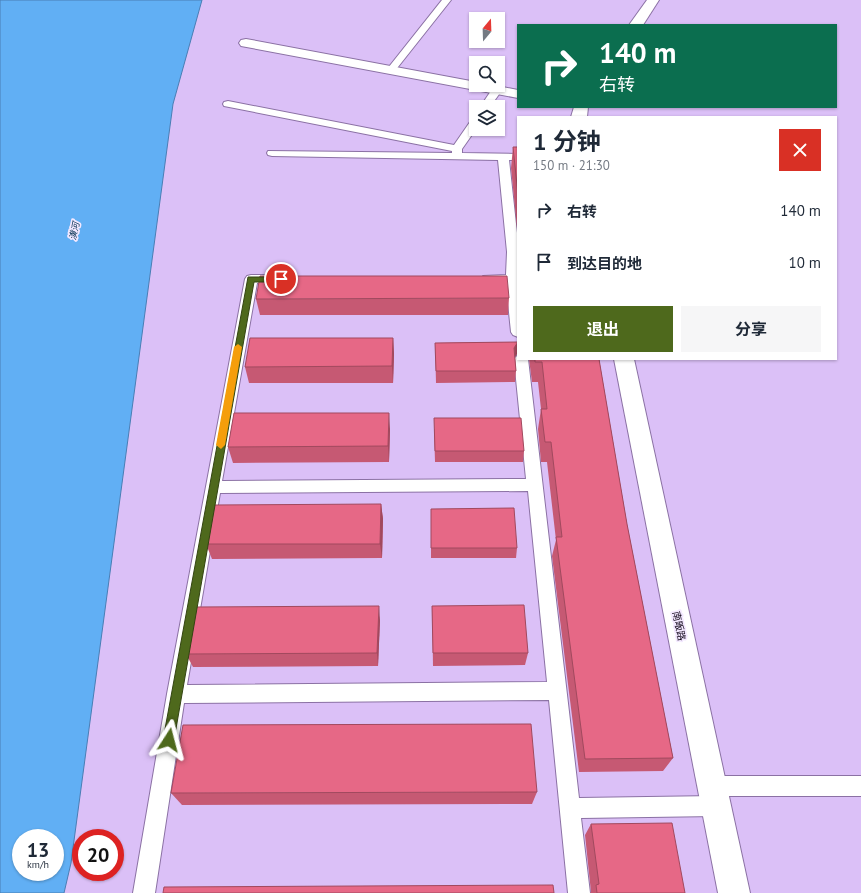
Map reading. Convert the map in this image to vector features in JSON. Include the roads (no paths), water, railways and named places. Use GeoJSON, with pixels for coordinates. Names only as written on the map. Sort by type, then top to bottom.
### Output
{"type":"FeatureCollection","features":[{"type":"Feature","properties":{"kind":"street"},"geometry":{"type":"LineString","coordinates":[[637,24],[653,0]]}},
{"type":"Feature","properties":{"kind":"street"},"geometry":{"type":"LineString","coordinates":[[246,43],[469,85]]}},
{"type":"Feature","properties":{"kind":"street"},"geometry":{"type":"LineString","coordinates":[[505,92],[517,94]]}},
{"type":"Feature","properties":{"kind":"street","name":"南畈路"},"geometry":{"type":"LineString","coordinates":[[624,360],[734,893]]}},
{"type":"Feature","properties":{"kind":"lane"},"geometry":{"type":"LineString","coordinates":[[391,70],[447,0]]}},
{"type":"Feature","properties":{"kind":"lane"},"geometry":{"type":"LineString","coordinates":[[228,104],[457,153]]}},
{"type":"Feature","properties":{"kind":"lane"},"geometry":{"type":"LineString","coordinates":[[457,153],[469,133]]}},
{"type":"Feature","properties":{"kind":"lane"},"geometry":{"type":"LineString","coordinates":[[272,154],[457,153],[517,157]]}},
{"type":"Feature","properties":{"kind":"lane"},"geometry":{"type":"LineString","coordinates":[[503,157],[513,252],[512,279],[517,323]]}},
{"type":"Feature","properties":{"kind":"lane"},"geometry":{"type":"LineString","coordinates":[[144,893],[176,694],[251,279],[290,279]]}},
{"type":"Feature","properties":{"kind":"lane"},"geometry":{"type":"LineString","coordinates":[[473,279],[512,279]]}},
{"type":"Feature","properties":{"kind":"lane"},"geometry":{"type":"LineString","coordinates":[[521,360],[579,893]]}},
{"type":"Feature","properties":{"kind":"lane"},"geometry":{"type":"LineString","coordinates":[[213,487],[535,485]]}},
{"type":"Feature","properties":{"kind":"lane"},"geometry":{"type":"LineString","coordinates":[[176,694],[557,690]]}},
{"type":"Feature","properties":{"kind":"lane"},"geometry":{"type":"LineString","coordinates":[[570,808],[861,786]]}},
{"type":"Feature","properties":{"kind":"water","name":"潢河"},"geometry":{"type":"Polygon","coordinates":[[[0,0],[202,0],[173,104],[76,829],[72,829],[71,863],[64,893],[0,893],[0,0]]]}}]}
